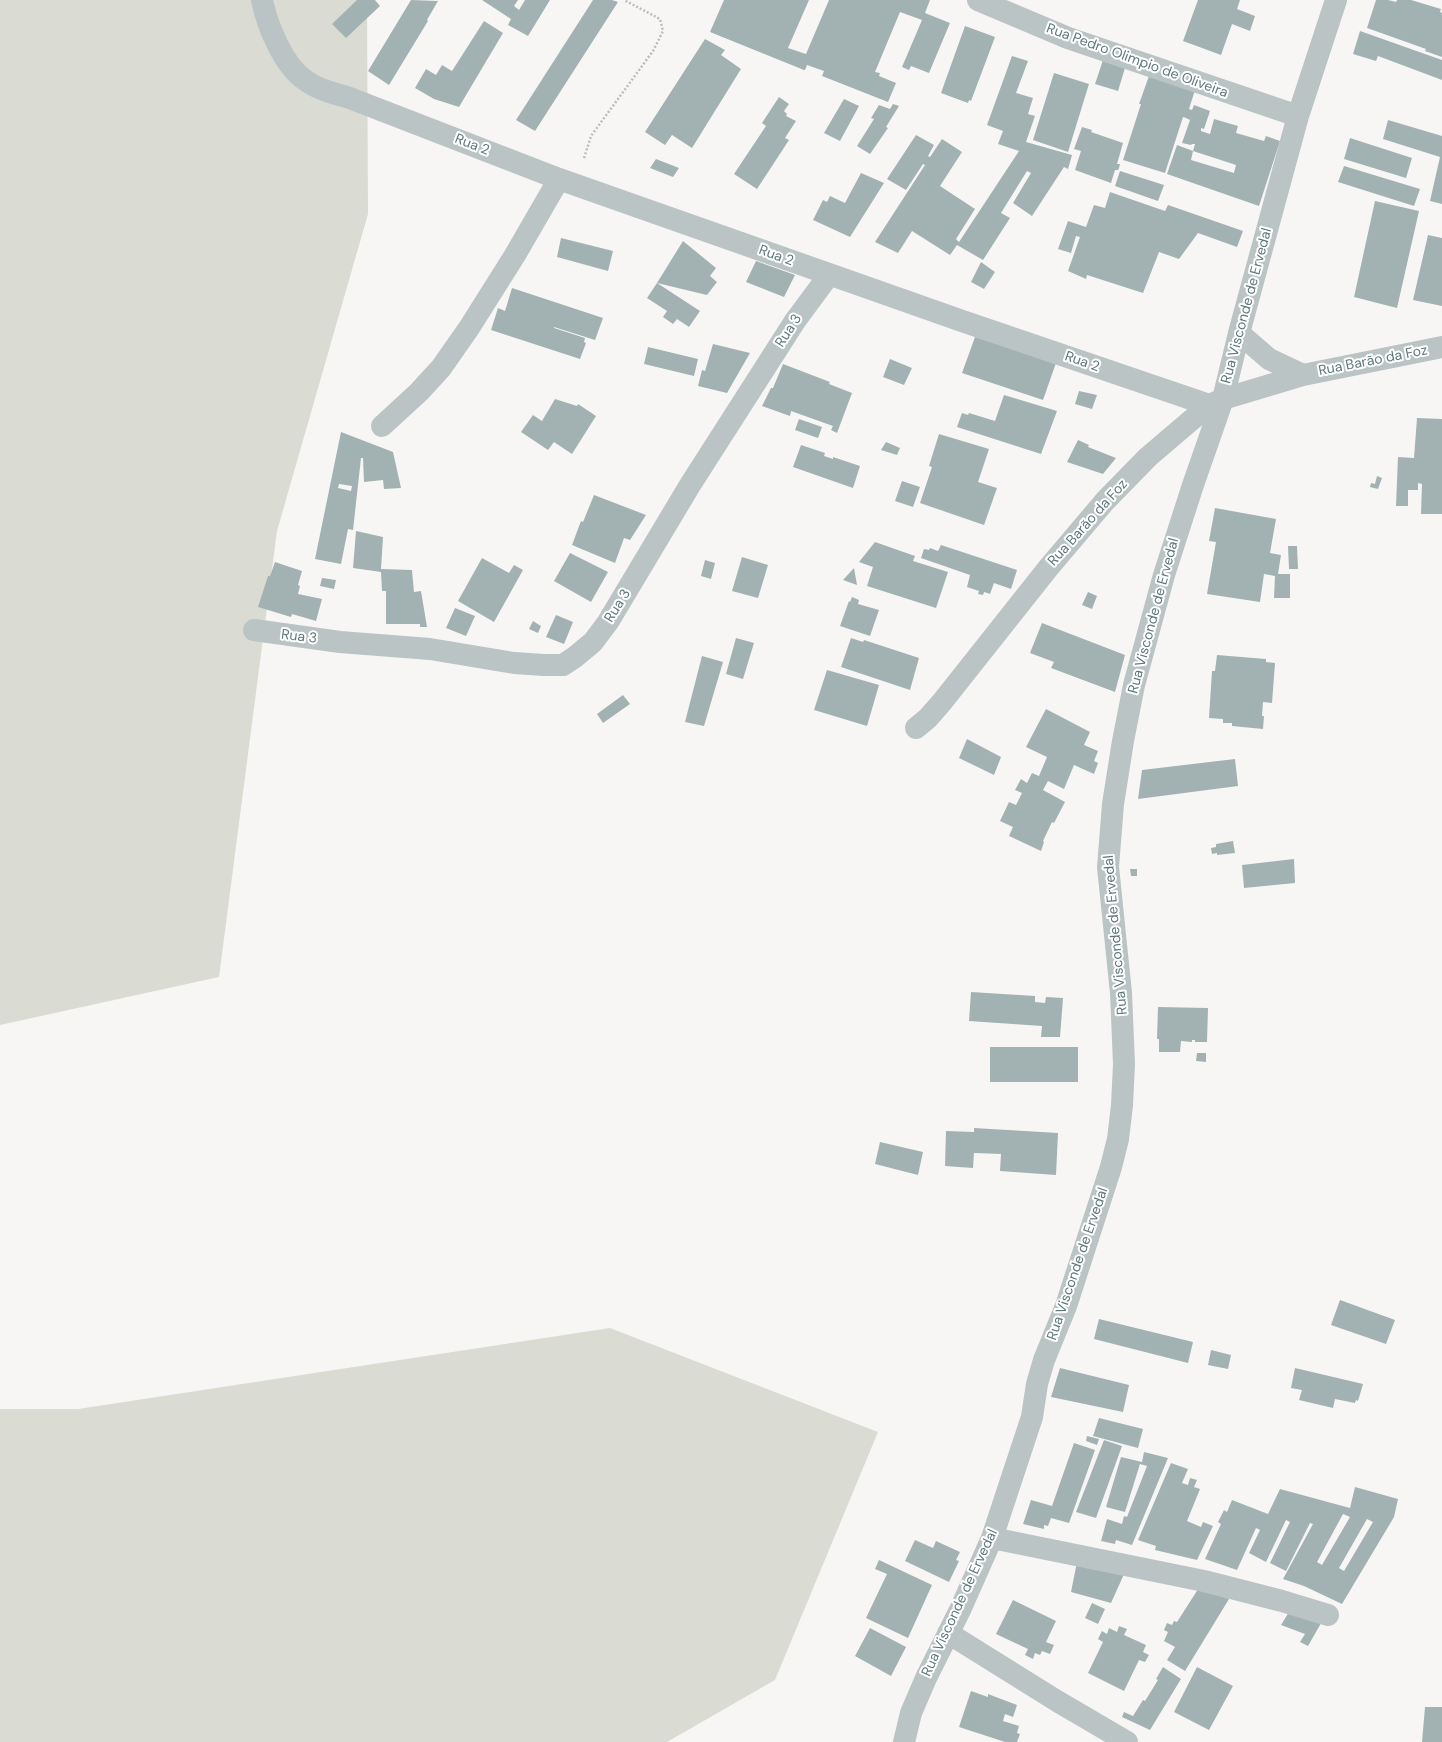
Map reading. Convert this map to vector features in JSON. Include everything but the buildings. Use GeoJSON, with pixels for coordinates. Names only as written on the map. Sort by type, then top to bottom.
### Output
{"type":"FeatureCollection","features":[{"type":"Feature","properties":{"kind":"street","name":"Rua 2"},"geometry":{"type":"LineString","coordinates":[[262,0],[264,13],[277,43],[291,67],[304,80],[324,90],[347,97],[567,182],[829,275],[1216,402]]}},
{"type":"Feature","properties":{"kind":"street","name":"Rua Pedro Olimpio de Oliveira"},"geometry":{"type":"LineString","coordinates":[[978,0],[1068,38],[1298,116]]}},
{"type":"Feature","properties":{"kind":"street","name":"Rua Visconde de Ervedal"},"geometry":{"type":"LineString","coordinates":[[904,1742],[911,1713],[992,1538],[1032,1417],[1044,1360],[1066,1306],[1084,1254],[1118,1139],[1122,1105],[1124,1051],[1121,993],[1110,901],[1108,867],[1117,770],[1134,685],[1164,576],[1216,402],[1239,333],[1298,116],[1336,0]]}},
{"type":"Feature","properties":{"kind":"street"},"geometry":{"type":"LineString","coordinates":[[382,426],[419,392],[441,368],[567,182]]}},
{"type":"Feature","properties":{"kind":"street","name":"Rua 3"},"geometry":{"type":"LineString","coordinates":[[254,630],[340,642],[430,649],[514,663],[544,666],[563,665],[593,642],[608,622],[694,478],[795,321],[829,275]]}},
{"type":"Feature","properties":{"kind":"street","name":"Rua Barão da Foz"},"geometry":{"type":"LineString","coordinates":[[1239,333],[1269,360],[1303,375]]}},
{"type":"Feature","properties":{"kind":"street","name":"Rua Barão da Foz"},"geometry":{"type":"LineString","coordinates":[[916,728],[928,718],[942,702],[1049,567],[1105,501],[1148,457],[1216,402],[1303,375],[1442,347]]}},
{"type":"Feature","properties":{"kind":"street"},"geometry":{"type":"LineString","coordinates":[[992,1538],[1204,1581],[1282,1601],[1328,1615]]}},
{"type":"Feature","properties":{"kind":"street"},"geometry":{"type":"LineString","coordinates":[[948,1633],[1057,1701],[1127,1742]]}},
{"type":"Feature","properties":{"kind":"path"},"geometry":{"type":"LineString","coordinates":[[567,182],[591,136],[653,52],[663,31],[660,20],[624,0]]}},
{"type":"Feature","properties":{"kind":"shaded area"},"geometry":{"type":"Polygon","coordinates":[[[0,0],[367,0],[368,214],[277,531],[219,977],[0,1025],[0,0]]]}},
{"type":"Feature","properties":{"kind":"shaded area"},"geometry":{"type":"Polygon","coordinates":[[[610,1328],[878,1432],[775,1680],[667,1742],[0,1742],[0,1409],[78,1409],[610,1328]]]}}]}
